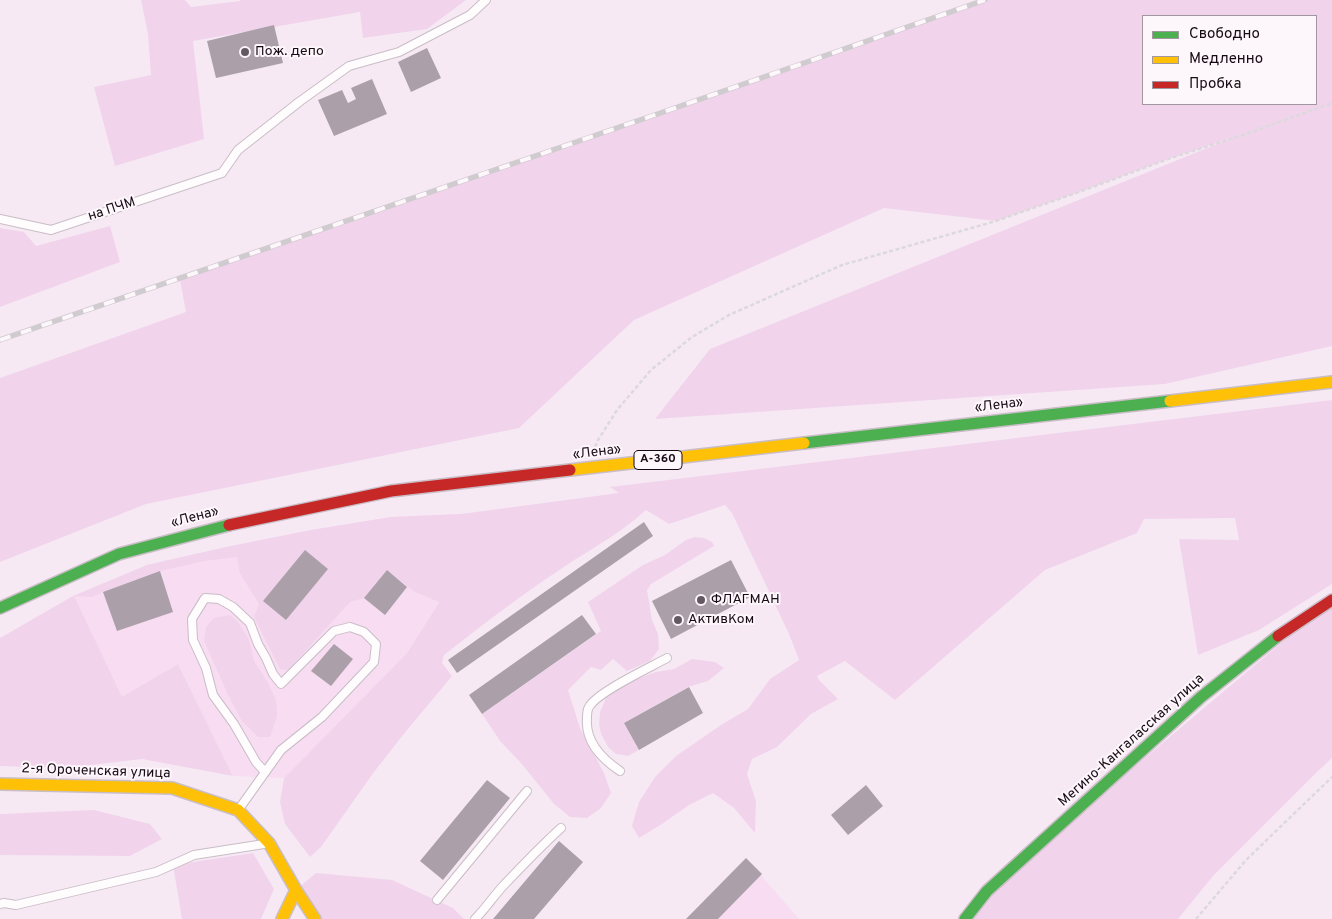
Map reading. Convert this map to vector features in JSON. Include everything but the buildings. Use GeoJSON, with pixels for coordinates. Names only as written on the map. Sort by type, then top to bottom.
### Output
{"type":"FeatureCollection","features":[{"type":"Feature","properties":{"kind":"main road","name":"«Лена»"},"geometry":{"type":"LineString","coordinates":[[0,608],[119,554],[243,521],[391,491],[1332,382]]}},
{"type":"Feature","properties":{"kind":"main road","name":"Мегино-Кангаласская улица"},"geometry":{"type":"LineString","coordinates":[[965,919],[988,891],[1201,697],[1280,635],[1332,600]]}},
{"type":"Feature","properties":{"kind":"main road","name":"2-я Ороченская улица"},"geometry":{"type":"LineString","coordinates":[[0,784],[172,788],[238,810],[269,844],[315,919]]}},
{"type":"Feature","properties":{"kind":"main road"},"geometry":{"type":"LineString","coordinates":[[282,919],[296,890]]}},
{"type":"Feature","properties":{"kind":"lane","name":"на ПЧМ"},"geometry":{"type":"LineString","coordinates":[[0,218],[51,230],[222,173],[238,150],[349,66],[399,52],[470,15],[486,0]]}},
{"type":"Feature","properties":{"kind":"lane"},"geometry":{"type":"LineString","coordinates":[[238,810],[282,750],[322,717],[374,662],[376,644],[364,632],[350,627],[334,631],[280,684],[258,644],[250,622],[233,607],[219,599],[205,598],[192,620],[194,640],[206,668],[213,695],[234,724],[256,762],[265,772]]}},
{"type":"Feature","properties":{"kind":"lane"},"geometry":{"type":"LineString","coordinates":[[620,771],[603,758],[590,738],[586,726],[588,708],[597,698],[615,686],[667,658]]}},
{"type":"Feature","properties":{"kind":"lane"},"geometry":{"type":"LineString","coordinates":[[437,900],[527,790]]}},
{"type":"Feature","properties":{"kind":"lane"},"geometry":{"type":"LineString","coordinates":[[475,919],[502,887],[561,828]]}},
{"type":"Feature","properties":{"kind":"lane"},"geometry":{"type":"LineString","coordinates":[[0,904],[16,905],[156,872],[194,856],[269,844]]}},
{"type":"Feature","properties":{"kind":"path"},"geometry":{"type":"LineString","coordinates":[[595,447],[617,410],[651,370],[692,337],[729,315],[842,265],[996,221],[1332,103]]}},
{"type":"Feature","properties":{"kind":"path"},"geometry":{"type":"LineString","coordinates":[[1196,919],[1246,860],[1332,777]]}},
{"type":"Feature","properties":{"kind":"shaded area"},"geometry":{"type":"Polygon","coordinates":[[[141,0],[185,0],[191,7],[241,0],[466,0],[427,29],[363,38],[360,12],[193,41],[204,139],[115,166],[94,87],[151,75],[148,34],[141,0]]]}},
{"type":"Feature","properties":{"kind":"shaded area"},"geometry":{"type":"Polygon","coordinates":[[[985,0],[1332,0],[1332,346],[1165,384],[655,419],[710,349],[1232,138],[996,221],[884,208],[634,320],[519,428],[146,504],[0,562],[0,378],[186,312],[180,280],[985,0]]]}},
{"type":"Feature","properties":{"kind":"shaded area"},"geometry":{"type":"Polygon","coordinates":[[[110,226],[120,262],[0,307],[0,228],[24,232],[36,246],[110,226]]]}},
{"type":"Feature","properties":{"kind":"shaded area"},"geometry":{"type":"Polygon","coordinates":[[[1332,400],[1332,584],[1259,630],[1198,655],[1179,539],[1239,540],[1235,518],[1144,519],[1137,533],[1045,570],[895,700],[845,661],[817,676],[838,699],[811,714],[777,747],[752,759],[747,774],[756,801],[755,833],[734,808],[713,793],[689,805],[639,838],[632,826],[639,802],[655,777],[676,756],[748,709],[770,679],[799,660],[789,634],[732,513],[725,505],[669,524],[646,510],[613,535],[526,593],[444,655],[442,663],[452,676],[374,772],[321,847],[310,857],[285,824],[280,802],[284,778],[407,653],[439,602],[415,592],[387,570],[364,598],[350,602],[288,670],[280,669],[254,617],[259,604],[240,573],[237,557],[204,561],[160,571],[92,597],[74,596],[122,697],[178,664],[233,776],[142,759],[66,768],[0,766],[0,638],[73,596],[147,565],[311,530],[391,517],[461,514],[619,493],[610,487],[1332,400]]]}},
{"type":"Feature","properties":{"kind":"shaded area"},"geometry":{"type":"Polygon","coordinates":[[[461,514],[439,601],[407,653],[284,778],[233,776],[178,664],[122,698],[73,596],[147,565],[226,547],[311,530],[391,517],[461,514]]]}},
{"type":"Feature","properties":{"kind":"shaded area"},"geometry":{"type":"Polygon","coordinates":[[[695,537],[704,538],[712,542],[714,546],[651,584],[647,590],[652,620],[658,634],[659,649],[650,661],[627,671],[613,659],[601,670],[591,667],[568,690],[580,728],[604,773],[611,793],[601,808],[587,818],[570,817],[554,804],[521,763],[500,741],[482,714],[601,631],[588,602],[643,565],[665,555],[686,540],[695,537]]]}},
{"type":"Feature","properties":{"kind":"shaded area"},"geometry":{"type":"Polygon","coordinates":[[[1332,600],[1332,758],[1213,876],[1178,919],[965,919],[987,891],[1332,600]]]}},
{"type":"Feature","properties":{"kind":"shaded area"},"geometry":{"type":"Polygon","coordinates":[[[230,615],[238,622],[249,640],[254,661],[276,700],[277,716],[270,737],[258,737],[242,721],[204,641],[206,627],[214,618],[230,615]]]}},
{"type":"Feature","properties":{"kind":"shaded area"},"geometry":{"type":"Polygon","coordinates":[[[692,659],[715,662],[724,668],[708,681],[688,687],[624,723],[639,750],[628,756],[616,754],[608,747],[601,734],[599,724],[600,712],[606,698],[639,678],[656,672],[674,669],[692,659]]]}},
{"type":"Feature","properties":{"kind":"shaded area"},"geometry":{"type":"Polygon","coordinates":[[[94,810],[150,824],[162,839],[130,856],[0,855],[0,814],[94,810]]]}},
{"type":"Feature","properties":{"kind":"shaded area"},"geometry":{"type":"Polygon","coordinates":[[[253,853],[274,889],[261,919],[182,919],[173,865],[253,853]]]}},
{"type":"Feature","properties":{"kind":"shaded area"},"geometry":{"type":"Polygon","coordinates":[[[746,858],[799,919],[686,919],[746,858]]]}},
{"type":"Feature","properties":{"kind":"shaded area"},"geometry":{"type":"Polygon","coordinates":[[[316,873],[392,880],[453,908],[464,919],[315,919],[296,890],[316,873]]]}},
{"type":"Feature","properties":{"kind":"railway"},"geometry":{"type":"LineString","coordinates":[[0,340],[985,0]]}},
{"type":"Feature","properties":{"kind":"traffic: fast"},"geometry":{"type":"LineString","coordinates":[[804,443],[1170,401]]}},
{"type":"Feature","properties":{"kind":"traffic: fast"},"geometry":{"type":"LineString","coordinates":[[0,608],[119,554],[229,525]]}},
{"type":"Feature","properties":{"kind":"traffic: fast"},"geometry":{"type":"LineString","coordinates":[[965,919],[987,891],[1201,697],[1278,636]]}},
{"type":"Feature","properties":{"kind":"traffic: slow"},"geometry":{"type":"LineString","coordinates":[[1170,401],[1332,382]]}},
{"type":"Feature","properties":{"kind":"traffic: slow"},"geometry":{"type":"LineString","coordinates":[[570,470],[804,443]]}},
{"type":"Feature","properties":{"kind":"traffic: slow"},"geometry":{"type":"LineString","coordinates":[[0,784],[172,788],[238,810],[269,843],[315,919]]}},
{"type":"Feature","properties":{"kind":"traffic: slow"},"geometry":{"type":"LineString","coordinates":[[282,919],[296,890]]}},
{"type":"Feature","properties":{"kind":"traffic: jam"},"geometry":{"type":"LineString","coordinates":[[229,525],[391,491],[570,470]]}},
{"type":"Feature","properties":{"kind":"traffic: jam"},"geometry":{"type":"LineString","coordinates":[[1278,636],[1332,600]]}},
{"type":"Feature","properties":{"kind":"place","name":"Пож. депо"},"geometry":{"type":"Point","coordinates":[245,52]}},
{"type":"Feature","properties":{"kind":"place","name":"ФЛАГМАН"},"geometry":{"type":"Point","coordinates":[701,600]}},
{"type":"Feature","properties":{"kind":"place","name":"АктивКом"},"geometry":{"type":"Point","coordinates":[678,620]}}]}
